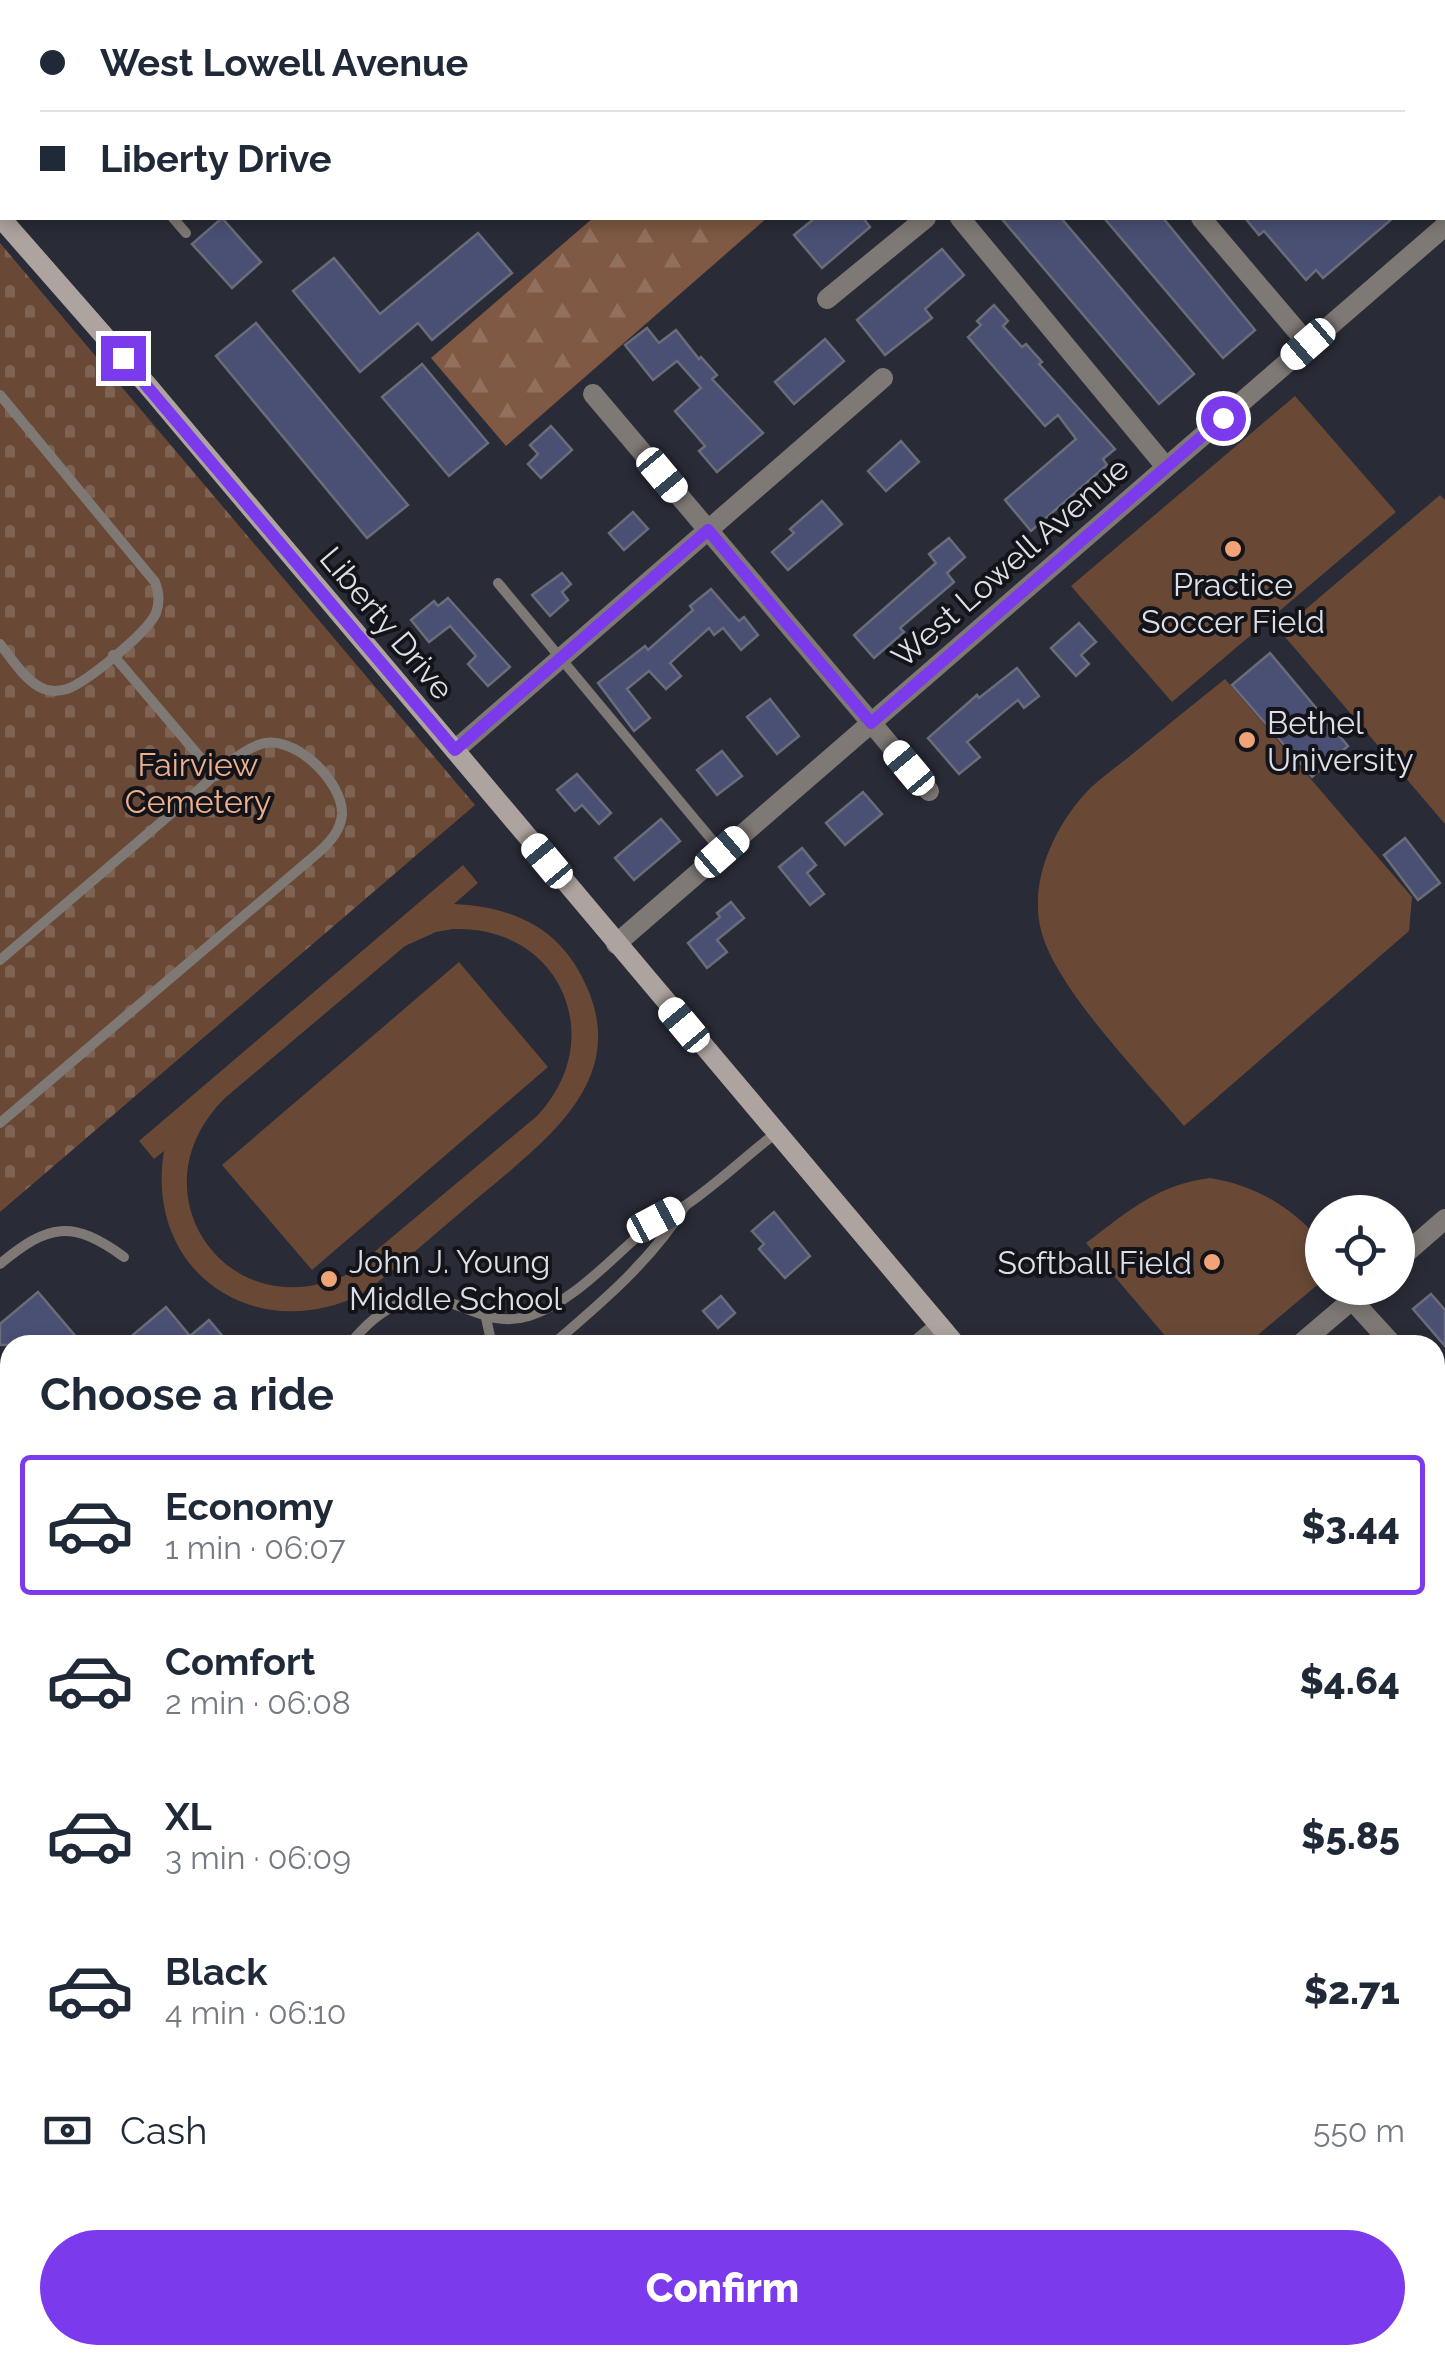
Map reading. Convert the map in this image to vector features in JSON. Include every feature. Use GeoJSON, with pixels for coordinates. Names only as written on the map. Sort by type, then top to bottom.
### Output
{"type":"FeatureCollection","features":[{"type":"Feature","properties":{"kind":"street","name":"Liberty Drive"},"geometry":{"type":"LineString","coordinates":[[3,220],[148,386],[948,1335]]}},
{"type":"Feature","properties":{"kind":"street"},"geometry":{"type":"LineString","coordinates":[[827,299],[924,220]]}},
{"type":"Feature","properties":{"kind":"street"},"geometry":{"type":"LineString","coordinates":[[962,220],[1166,466]]}},
{"type":"Feature","properties":{"kind":"street"},"geometry":{"type":"LineString","coordinates":[[1204,220],[1308,344]]}},
{"type":"Feature","properties":{"kind":"street","name":"West Lowell Avenue"},"geometry":{"type":"LineString","coordinates":[[616,944],[1445,226]]}},
{"type":"Feature","properties":{"kind":"street"},"geometry":{"type":"LineString","coordinates":[[455,750],[883,378]]}},
{"type":"Feature","properties":{"kind":"street"},"geometry":{"type":"LineString","coordinates":[[593,394],[928,791]]}},
{"type":"Feature","properties":{"kind":"street"},"geometry":{"type":"LineString","coordinates":[[1415,1245],[1445,1218]]}},
{"type":"Feature","properties":{"kind":"street"},"geometry":{"type":"LineString","coordinates":[[1311,1335],[1346,1305]]}},
{"type":"Feature","properties":{"kind":"street"},"geometry":{"type":"LineString","coordinates":[[1366,1305],[1386,1335]]}},
{"type":"Feature","properties":{"kind":"street"},"geometry":{"type":"LineString","coordinates":[[929,1335],[940,1326]]}},
{"type":"Feature","properties":{"kind":"lane"},"geometry":{"type":"LineString","coordinates":[[175,220],[186,233]]}},
{"type":"Feature","properties":{"kind":"lane"},"geometry":{"type":"LineString","coordinates":[[0,395],[155,582],[159,601],[152,620],[114,654],[80,682],[55,691],[39,687],[0,644]]}},
{"type":"Feature","properties":{"kind":"lane"},"geometry":{"type":"LineString","coordinates":[[498,583],[722,852]]}},
{"type":"Feature","properties":{"kind":"lane"},"geometry":{"type":"LineString","coordinates":[[114,654],[216,776]]}},
{"type":"Feature","properties":{"kind":"lane"},"geometry":{"type":"LineString","coordinates":[[0,960],[216,776],[260,744],[284,743],[308,756],[339,799],[342,810],[337,831],[319,852],[0,1123]]}},
{"type":"Feature","properties":{"kind":"lane"},"geometry":{"type":"LineString","coordinates":[[358,1335],[408,1298],[431,1298],[486,1318],[505,1320],[555,1305],[656,1220],[686,1205],[776,1132]]}},
{"type":"Feature","properties":{"kind":"lane"},"geometry":{"type":"LineString","coordinates":[[563,1335],[631,1275],[668,1233],[686,1205]]}},
{"type":"Feature","properties":{"kind":"lane"},"geometry":{"type":"LineString","coordinates":[[0,1264],[24,1244],[68,1230],[94,1236],[124,1257]]}},
{"type":"Feature","properties":{"kind":"lane"},"geometry":{"type":"LineString","coordinates":[[486,1318],[490,1335]]}},
{"type":"Feature","properties":{"kind":"green space"},"geometry":{"type":"Polygon","coordinates":[[[591,220],[765,220],[506,446],[431,358],[591,220]]]}},
{"type":"Feature","properties":{"kind":"green space","name":"Fairview Cemetery"},"geometry":{"type":"Polygon","coordinates":[[[0,243],[475,805],[0,1212],[0,243]]]}},
{"type":"Feature","properties":{"kind":"green space","name":"Practice Soccer Field"},"geometry":{"type":"Polygon","coordinates":[[[1295,396],[1396,512],[1172,702],[1071,586],[1295,396]]]}},
{"type":"Feature","properties":{"kind":"green space"},"geometry":{"type":"Polygon","coordinates":[[[1440,495],[1445,500],[1445,824],[1280,631],[1440,495]]]}},
{"type":"Feature","properties":{"kind":"green space"},"geometry":{"type":"Polygon","coordinates":[[[1225,679],[1412,897],[1409,931],[1184,1126],[1103,1032],[1064,978],[1041,930],[1038,894],[1053,841],[1083,796],[1225,679]]]}},
{"type":"Feature","properties":{"kind":"green space"},"geometry":{"type":"Polygon","coordinates":[[[463,865],[478,883],[454,904],[508,913],[554,939],[577,968],[594,1007],[598,1041],[592,1073],[555,1129],[362,1294],[322,1308],[283,1311],[247,1304],[215,1288],[190,1263],[171,1232],[162,1194],[164,1151],[154,1159],[139,1141],[463,865]],[[453,929],[405,946],[225,1098],[198,1135],[187,1173],[191,1210],[206,1243],[231,1268],[265,1284],[304,1287],[348,1274],[537,1116],[559,1086],[570,1054],[571,1022],[562,992],[546,966],[522,946],[490,933],[453,929]]]}},
{"type":"Feature","properties":{"kind":"green space"},"geometry":{"type":"Polygon","coordinates":[[[459,962],[548,1067],[312,1270],[222,1165],[459,962]]]}},
{"type":"Feature","properties":{"kind":"green space","name":"Softball Field"},"geometry":{"type":"Polygon","coordinates":[[[1210,1178],[1243,1186],[1285,1208],[1305,1225],[1305,1295],[1258,1335],[1164,1335],[1086,1243],[1129,1211],[1174,1186],[1210,1178]]]}},
{"type":"Feature","properties":{"kind":"building"},"geometry":{"type":"Polygon","coordinates":[[[224,220],[261,262],[232,288],[192,244],[224,220]]]}},
{"type":"Feature","properties":{"kind":"building"},"geometry":{"type":"Polygon","coordinates":[[[813,220],[865,220],[870,227],[822,268],[794,235],[813,220]]]}},
{"type":"Feature","properties":{"kind":"building"},"geometry":{"type":"Polygon","coordinates":[[[1003,220],[1063,220],[1194,374],[1159,404],[1003,220]]]}},
{"type":"Feature","properties":{"kind":"building"},"geometry":{"type":"Polygon","coordinates":[[[1106,220],[1165,220],[1255,330],[1223,358],[1106,220]]]}},
{"type":"Feature","properties":{"kind":"building"},"geometry":{"type":"Polygon","coordinates":[[[1247,220],[1391,220],[1323,278],[1316,270],[1306,280],[1264,231],[1259,235],[1247,220]]]}},
{"type":"Feature","properties":{"kind":"building"},"geometry":{"type":"Polygon","coordinates":[[[478,233],[512,273],[432,340],[418,323],[360,372],[293,291],[334,258],[380,314],[478,233]]]}},
{"type":"Feature","properties":{"kind":"building"},"geometry":{"type":"Polygon","coordinates":[[[942,249],[964,275],[925,309],[932,318],[885,355],[857,320],[942,249]]]}},
{"type":"Feature","properties":{"kind":"building"},"geometry":{"type":"Polygon","coordinates":[[[994,305],[1008,321],[1003,326],[1022,347],[1026,344],[1042,362],[1039,364],[1115,449],[1103,459],[1107,465],[1031,531],[1005,500],[1076,439],[1058,415],[1045,426],[968,337],[981,325],[977,321],[994,305]]]}},
{"type":"Feature","properties":{"kind":"building"},"geometry":{"type":"Polygon","coordinates":[[[256,323],[408,505],[367,538],[216,356],[256,323]]]}},
{"type":"Feature","properties":{"kind":"building"},"geometry":{"type":"Polygon","coordinates":[[[647,328],[659,343],[676,330],[717,375],[712,379],[763,433],[717,472],[699,451],[705,446],[675,411],[701,388],[677,361],[653,380],[625,345],[647,328]]]}},
{"type":"Feature","properties":{"kind":"building"},"geometry":{"type":"Polygon","coordinates":[[[825,339],[844,361],[794,404],[775,382],[825,339]]]}},
{"type":"Feature","properties":{"kind":"building"},"geometry":{"type":"Polygon","coordinates":[[[422,364],[488,443],[449,476],[382,397],[422,364]]]}},
{"type":"Feature","properties":{"kind":"building"},"geometry":{"type":"Polygon","coordinates":[[[551,426],[572,450],[541,478],[528,464],[538,454],[530,445],[551,426]]]}},
{"type":"Feature","properties":{"kind":"building"},"geometry":{"type":"Polygon","coordinates":[[[901,441],[919,462],[886,491],[868,471],[901,441]]]}},
{"type":"Feature","properties":{"kind":"building"},"geometry":{"type":"Polygon","coordinates":[[[822,501],[842,524],[788,570],[772,552],[794,533],[790,529],[822,501]]]}},
{"type":"Feature","properties":{"kind":"building"},"geometry":{"type":"Polygon","coordinates":[[[633,512],[648,529],[624,550],[609,533],[633,512]]]}},
{"type":"Feature","properties":{"kind":"building"},"geometry":{"type":"Polygon","coordinates":[[[949,538],[965,557],[947,573],[954,582],[900,628],[904,632],[874,658],[854,635],[936,563],[929,554],[949,538]]]}},
{"type":"Feature","properties":{"kind":"building"},"geometry":{"type":"Polygon","coordinates":[[[562,573],[571,584],[562,592],[568,600],[550,616],[532,595],[562,573]]]}},
{"type":"Feature","properties":{"kind":"building"},"geometry":{"type":"Polygon","coordinates":[[[711,589],[739,621],[744,617],[758,635],[741,650],[723,628],[714,635],[709,628],[670,663],[681,676],[666,689],[649,671],[627,689],[650,718],[634,731],[598,683],[645,646],[648,650],[711,589]]]}},
{"type":"Feature","properties":{"kind":"building"},"geometry":{"type":"Polygon","coordinates":[[[448,598],[510,667],[488,686],[468,664],[476,656],[450,626],[429,642],[411,620],[434,601],[438,606],[448,598]]]}},
{"type":"Feature","properties":{"kind":"building"},"geometry":{"type":"Polygon","coordinates":[[[1079,623],[1096,642],[1081,655],[1089,664],[1076,676],[1051,648],[1079,623]]]}},
{"type":"Feature","properties":{"kind":"building"},"geometry":{"type":"Polygon","coordinates":[[[1270,653],[1348,746],[1312,777],[1232,685],[1270,653]]]}},
{"type":"Feature","properties":{"kind":"building"},"geometry":{"type":"Polygon","coordinates":[[[1017,668],[1039,696],[1024,708],[1018,700],[967,742],[980,757],[959,774],[928,738],[977,695],[979,698],[1017,668]]]}},
{"type":"Feature","properties":{"kind":"building"},"geometry":{"type":"Polygon","coordinates":[[[770,699],[799,736],[777,754],[747,717],[770,699]]]}},
{"type":"Feature","properties":{"kind":"building"},"geometry":{"type":"Polygon","coordinates":[[[722,751],[742,776],[717,795],[697,770],[722,751]]]}},
{"type":"Feature","properties":{"kind":"building"},"geometry":{"type":"Polygon","coordinates":[[[577,774],[611,813],[599,824],[582,805],[575,811],[557,790],[577,774]]]}},
{"type":"Feature","properties":{"kind":"building"},"geometry":{"type":"Polygon","coordinates":[[[863,792],[882,814],[845,845],[826,823],[863,792]]]}},
{"type":"Feature","properties":{"kind":"building"},"geometry":{"type":"Polygon","coordinates":[[[661,819],[680,841],[634,880],[615,858],[661,819]]]}},
{"type":"Feature","properties":{"kind":"building"},"geometry":{"type":"Polygon","coordinates":[[[1405,838],[1440,883],[1418,900],[1384,855],[1405,838]]]}},
{"type":"Feature","properties":{"kind":"building"},"geometry":{"type":"Polygon","coordinates":[[[802,848],[816,865],[807,873],[824,894],[810,905],[779,867],[802,848]]]}},
{"type":"Feature","properties":{"kind":"building"},"geometry":{"type":"Polygon","coordinates":[[[731,902],[744,918],[717,940],[727,952],[707,968],[688,943],[720,917],[717,913],[731,902]]]}},
{"type":"Feature","properties":{"kind":"building"},"geometry":{"type":"Polygon","coordinates":[[[774,1212],[810,1256],[785,1278],[759,1249],[764,1244],[752,1231],[774,1212]]]}},
{"type":"Feature","properties":{"kind":"building"},"geometry":{"type":"Polygon","coordinates":[[[38,1292],[75,1335],[0,1335],[0,1324],[38,1292]]]}},
{"type":"Feature","properties":{"kind":"building"},"geometry":{"type":"Polygon","coordinates":[[[1431,1294],[1445,1310],[1445,1335],[1435,1335],[1413,1309],[1431,1294]]]}},
{"type":"Feature","properties":{"kind":"building"},"geometry":{"type":"Polygon","coordinates":[[[721,1296],[735,1313],[718,1328],[703,1311],[721,1296]]]}},
{"type":"Feature","properties":{"kind":"building"},"geometry":{"type":"Polygon","coordinates":[[[166,1307],[189,1335],[133,1335],[166,1307]]]}},
{"type":"Feature","properties":{"kind":"building"},"geometry":{"type":"Polygon","coordinates":[[[209,1320],[222,1335],[191,1335],[209,1320]]]}},
{"type":"Feature","properties":{"kind":"place","name":"Practice Soccer Field"},"geometry":{"type":"Point","coordinates":[1233,549]}},
{"type":"Feature","properties":{"kind":"place","name":"Bethel University"},"geometry":{"type":"Point","coordinates":[1247,740]}},
{"type":"Feature","properties":{"kind":"place","name":"Softball Field"},"geometry":{"type":"Point","coordinates":[1212,1262]}},
{"type":"Feature","properties":{"kind":"place","name":"John J. Young Middle School"},"geometry":{"type":"Point","coordinates":[329,1279]}},
{"type":"Feature","properties":{"kind":"route"},"geometry":{"type":"LineString","coordinates":[[123,358],[455,750],[708,530],[871,723],[1223,418]]}}]}
